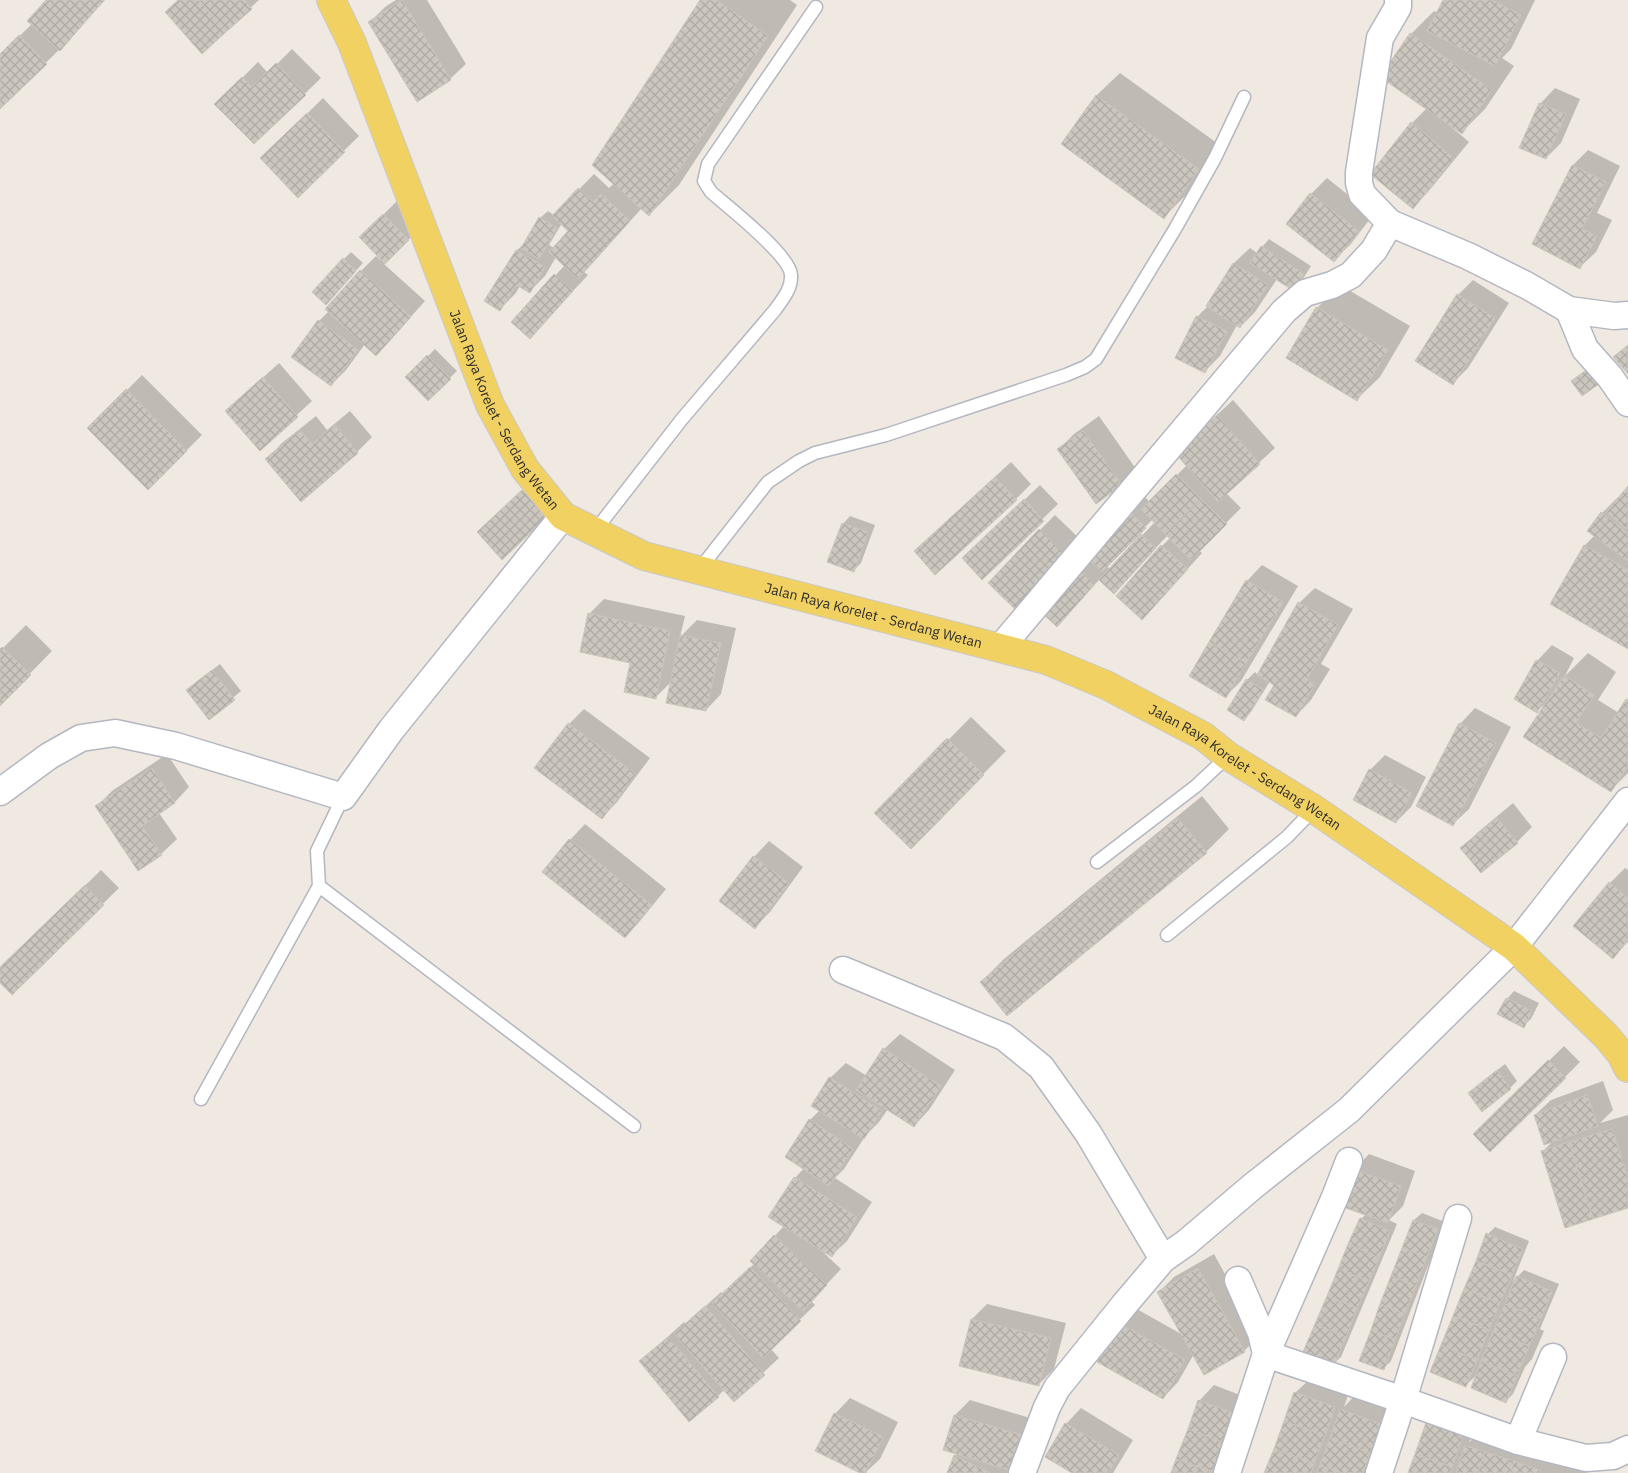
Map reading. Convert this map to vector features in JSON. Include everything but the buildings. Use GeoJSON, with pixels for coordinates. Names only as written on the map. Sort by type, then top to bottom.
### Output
{"type":"FeatureCollection","features":[{"type":"Feature","properties":{"kind":"main road","name":"Jalan Raya Korelet - Serdang Wetan"},"geometry":{"type":"LineString","coordinates":[[331,0],[355,52],[490,405],[525,469],[563,516],[644,556],[1046,660],[1106,685],[1203,736],[1228,756],[1314,810],[1514,947],[1606,1036],[1621,1054],[1628,1068]]}},
{"type":"Feature","properties":{"kind":"street"},"geometry":{"type":"LineString","coordinates":[[1398,0],[1398,7],[1380,38],[1359,172],[1362,194],[1390,223],[1468,256],[1526,285],[1569,310],[1614,316],[1628,315]]}},
{"type":"Feature","properties":{"kind":"street"},"geometry":{"type":"LineString","coordinates":[[1000,648],[1284,310],[1305,293],[1332,285],[1351,275],[1374,250],[1390,223]]}},
{"type":"Feature","properties":{"kind":"street"},"geometry":{"type":"LineString","coordinates":[[1569,310],[1585,349],[1610,377],[1628,404]]}},
{"type":"Feature","properties":{"kind":"street"},"geometry":{"type":"LineString","coordinates":[[0,792],[49,756],[81,738],[115,733],[176,746],[343,797],[391,730],[563,516]]}},
{"type":"Feature","properties":{"kind":"street"},"geometry":{"type":"LineString","coordinates":[[1022,1473],[1057,1388],[1163,1259],[1186,1243],[1253,1186],[1349,1110],[1514,947],[1628,801]]}},
{"type":"Feature","properties":{"kind":"street"},"geometry":{"type":"LineString","coordinates":[[843,970],[1004,1037],[1041,1068],[1088,1133],[1163,1259]]}},
{"type":"Feature","properties":{"kind":"street"},"geometry":{"type":"LineString","coordinates":[[1227,1473],[1266,1354],[1335,1197],[1348,1160]]}},
{"type":"Feature","properties":{"kind":"street"},"geometry":{"type":"LineString","coordinates":[[1379,1473],[1458,1218]]}},
{"type":"Feature","properties":{"kind":"street"},"geometry":{"type":"LineString","coordinates":[[1238,1280],[1261,1333],[1266,1354]]}},
{"type":"Feature","properties":{"kind":"street"},"geometry":{"type":"LineString","coordinates":[[1266,1354],[1518,1441],[1586,1458],[1613,1456],[1628,1449]]}},
{"type":"Feature","properties":{"kind":"street"},"geometry":{"type":"LineString","coordinates":[[1518,1441],[1553,1357]]}},
{"type":"Feature","properties":{"kind":"lane"},"geometry":{"type":"LineString","coordinates":[[594,532],[682,419],[775,310],[788,291],[791,274],[780,253],[711,192],[704,181],[708,164],[816,6]]}},
{"type":"Feature","properties":{"kind":"lane"},"geometry":{"type":"LineString","coordinates":[[698,571],[768,482],[800,461],[816,453],[886,435],[1066,375],[1085,368],[1096,360],[1175,229],[1215,158],[1244,97]]}},
{"type":"Feature","properties":{"kind":"lane"},"geometry":{"type":"LineString","coordinates":[[1097,862],[1196,786],[1228,756]]}},
{"type":"Feature","properties":{"kind":"lane"},"geometry":{"type":"LineString","coordinates":[[201,1099],[319,886],[317,851],[343,797]]}},
{"type":"Feature","properties":{"kind":"lane"},"geometry":{"type":"LineString","coordinates":[[1167,935],[1287,837],[1314,810]]}},
{"type":"Feature","properties":{"kind":"lane"},"geometry":{"type":"LineString","coordinates":[[319,886],[634,1126]]}}]}
